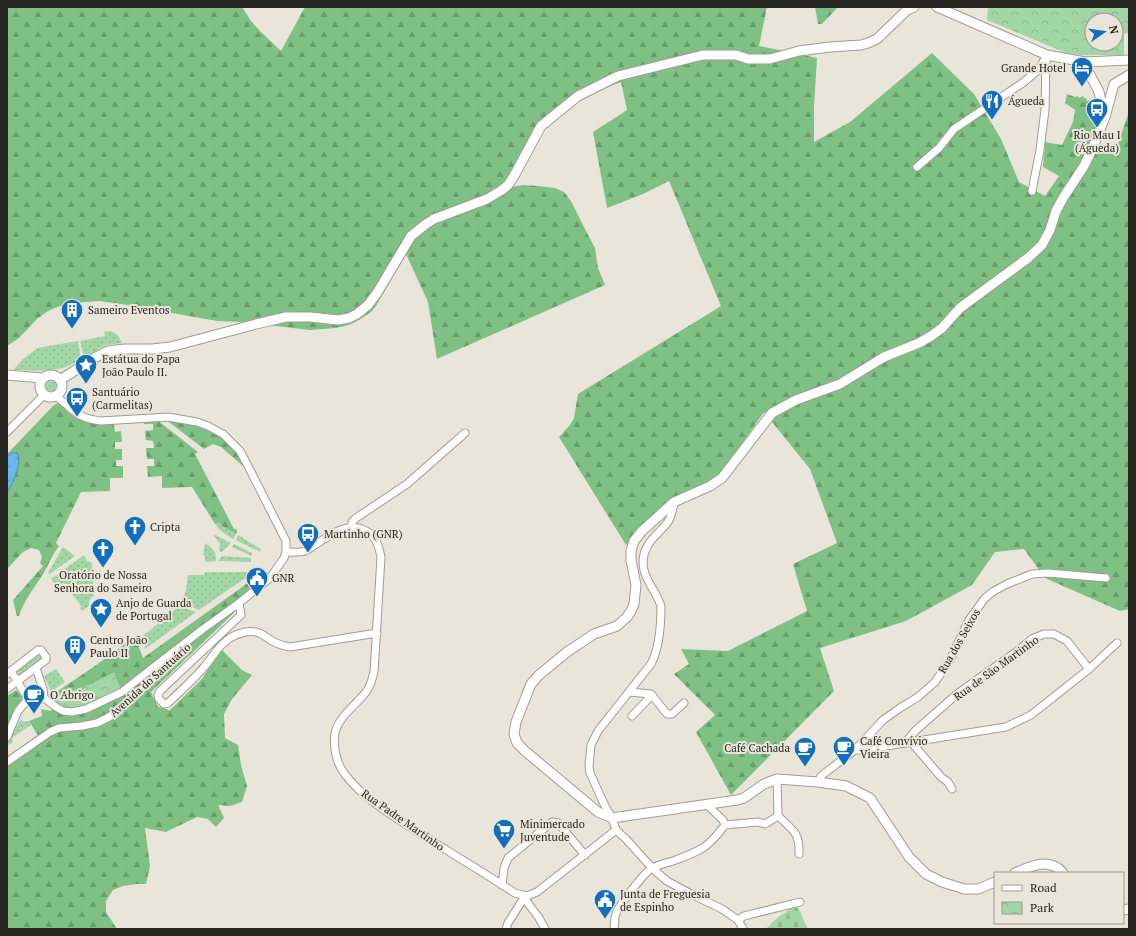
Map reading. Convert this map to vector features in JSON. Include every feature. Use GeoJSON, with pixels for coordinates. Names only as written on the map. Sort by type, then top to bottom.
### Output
{"type":"FeatureCollection","features":[{"type":"Feature","properties":{"kind":"main road"},"geometry":{"type":"LineString","coordinates":[[60,380],[108,351],[170,347],[286,317],[338,320],[349,318],[357,314],[368,305],[377,293],[411,236],[434,219],[487,199],[497,194],[508,185],[541,126],[578,96],[618,76],[703,54],[736,55],[748,60],[770,59],[799,51],[861,45],[877,39],[907,10],[914,7]]}},
{"type":"Feature","properties":{"kind":"main road"},"geometry":{"type":"LineString","coordinates":[[937,7],[1046,55],[1085,62],[1129,60]]}},
{"type":"Feature","properties":{"kind":"main road"},"geometry":{"type":"LineString","coordinates":[[1085,62],[1099,94],[1102,104],[1102,113],[1105,118]]}},
{"type":"Feature","properties":{"kind":"main road"},"geometry":{"type":"LineString","coordinates":[[994,882],[978,889],[964,889],[942,882],[926,874],[908,857],[870,798],[846,786],[777,779],[764,784],[744,798],[737,800],[612,818],[598,812],[517,743],[514,734],[516,722],[531,684],[539,675],[566,652],[581,642],[594,634],[617,626],[631,611],[634,604],[636,585],[631,560],[631,551],[634,541],[641,532],[674,502],[710,486],[722,478],[772,413],[796,400],[840,384],[884,357],[919,343],[931,336],[942,328],[960,308],[1042,245],[1050,230],[1056,211],[1084,166],[1101,129],[1114,84],[1129,75]]}},
{"type":"Feature","properties":{"kind":"main road"},"geometry":{"type":"LineString","coordinates":[[7,375],[42,378],[47,375],[53,375],[61,382],[60,391],[56,396],[50,397],[42,393],[40,384],[42,378]]}},
{"type":"Feature","properties":{"kind":"main road"},"geometry":{"type":"LineString","coordinates":[[1017,872],[1026,868],[1046,864],[1054,865],[1062,872]]}},
{"type":"Feature","properties":{"kind":"street"},"geometry":{"type":"LineString","coordinates":[[917,167],[939,148],[954,129],[1024,82],[1039,69],[1046,55]]}},
{"type":"Feature","properties":{"kind":"street"},"geometry":{"type":"LineString","coordinates":[[1032,191],[1040,150],[1045,110],[1046,55]]}},
{"type":"Feature","properties":{"kind":"street"},"geometry":{"type":"LineString","coordinates":[[7,432],[44,395]]}},
{"type":"Feature","properties":{"kind":"street"},"geometry":{"type":"LineString","coordinates":[[56,396],[77,414],[90,420],[101,421],[168,418],[197,422],[224,434],[240,451],[248,464],[286,541],[286,552],[304,552],[338,531],[352,527],[352,522],[356,518],[407,484],[465,433]]}},
{"type":"Feature","properties":{"kind":"street"},"geometry":{"type":"LineString","coordinates":[[674,502],[670,520],[652,537],[646,546],[643,563],[646,575],[659,599],[661,606],[658,648],[651,664],[598,731],[591,745],[589,766],[590,773],[612,818],[616,830],[652,868],[667,881],[693,896],[722,909],[738,920],[743,929]]}},
{"type":"Feature","properties":{"kind":"street","name":"Rua Padre Martinho"},"geometry":{"type":"LineString","coordinates":[[352,527],[365,530],[370,533],[376,541],[381,557],[374,672],[371,685],[340,721],[334,739],[337,759],[343,773],[364,795],[406,824],[515,893],[525,896]]}},
{"type":"Feature","properties":{"kind":"street","name":"Avenida do Santuário"},"geometry":{"type":"LineString","coordinates":[[44,698],[63,711],[72,712],[86,709],[122,692],[270,578],[284,558],[286,552]]}},
{"type":"Feature","properties":{"kind":"street","name":"Rua dos Seixos"},"geometry":{"type":"LineString","coordinates":[[855,750],[883,720],[918,697],[935,682],[950,660],[969,620],[977,607],[994,591],[1032,574],[1048,572],[1106,578]]}},
{"type":"Feature","properties":{"kind":"street"},"geometry":{"type":"LineString","coordinates":[[239,603],[241,615],[160,691],[158,695],[164,704],[168,703],[198,674],[225,642],[233,636],[246,632],[256,632],[282,646],[290,647],[377,633]]}},
{"type":"Feature","properties":{"kind":"street","name":"Avenida do Santuário"},"geometry":{"type":"LineString","coordinates":[[7,762],[50,732],[59,728],[97,723],[109,718],[196,638],[202,629]]}},
{"type":"Feature","properties":{"kind":"street","name":"Rua de São Martinho"},"geometry":{"type":"LineString","coordinates":[[908,743],[915,731],[957,694],[1032,639],[1044,634],[1054,634],[1067,641],[1089,669]]}},
{"type":"Feature","properties":{"kind":"street"},"geometry":{"type":"LineString","coordinates":[[818,782],[821,776],[855,750],[1006,727],[1031,715],[1089,669],[1117,643]]}},
{"type":"Feature","properties":{"kind":"street"},"geometry":{"type":"LineString","coordinates":[[7,689],[17,681],[36,668],[46,660],[46,657],[41,650],[38,650],[9,672],[17,681],[28,700]]}},
{"type":"Feature","properties":{"kind":"street"},"geometry":{"type":"LineString","coordinates":[[7,737],[18,711],[28,700],[35,697],[44,698],[43,689],[36,668]]}},
{"type":"Feature","properties":{"kind":"street"},"geometry":{"type":"LineString","coordinates":[[628,692],[651,694],[667,714],[672,714],[684,704]]}},
{"type":"Feature","properties":{"kind":"street"},"geometry":{"type":"LineString","coordinates":[[632,716],[652,695]]}},
{"type":"Feature","properties":{"kind":"street"},"geometry":{"type":"LineString","coordinates":[[908,743],[941,777],[948,782],[952,789]]}},
{"type":"Feature","properties":{"kind":"street"},"geometry":{"type":"LineString","coordinates":[[777,779],[778,816],[796,834],[800,844],[799,854]]}},
{"type":"Feature","properties":{"kind":"street"},"geometry":{"type":"LineString","coordinates":[[707,804],[723,820],[725,825]]}},
{"type":"Feature","properties":{"kind":"street"},"geometry":{"type":"LineString","coordinates":[[614,929],[615,915],[618,907],[652,868],[696,853],[715,839],[725,825],[758,822],[765,824],[778,816]]}},
{"type":"Feature","properties":{"kind":"street"},"geometry":{"type":"LineString","coordinates":[[502,885],[504,868],[508,858],[552,822],[558,823],[585,855]]}},
{"type":"Feature","properties":{"kind":"street"},"geometry":{"type":"LineString","coordinates":[[506,929],[508,923],[525,896],[537,892],[616,830]]}},
{"type":"Feature","properties":{"kind":"street"},"geometry":{"type":"LineString","coordinates":[[525,896],[527,902],[545,929]]}},
{"type":"Feature","properties":{"kind":"street"},"geometry":{"type":"LineString","coordinates":[[738,920],[744,916],[800,902]]}},
{"type":"Feature","properties":{"kind":"green space"},"geometry":{"type":"Polygon","coordinates":[[[7,7],[242,7],[251,21],[281,51],[305,7],[767,7],[759,46],[817,58],[814,106],[814,142],[850,122],[932,53],[974,94],[1001,139],[1019,182],[1045,196],[1059,176],[1043,167],[1045,142],[1062,145],[1073,122],[1075,110],[1065,103],[1067,94],[1075,97],[1078,96],[1079,98],[1083,96],[1087,101],[1092,101],[1093,104],[1097,102],[1099,116],[1098,146],[1115,153],[1129,111],[1129,609],[1120,611],[1045,578],[1024,549],[995,552],[972,585],[906,621],[820,648],[834,691],[731,795],[696,732],[715,715],[674,674],[689,664],[681,649],[728,651],[807,611],[793,564],[837,543],[810,469],[764,412],[721,474],[715,479],[666,505],[626,545],[559,437],[574,418],[578,394],[721,306],[669,181],[643,194],[607,208],[593,132],[627,110],[621,82],[596,92],[573,105],[546,127],[511,187],[523,185],[538,186],[555,188],[564,192],[571,201],[595,248],[598,268],[605,285],[437,359],[428,302],[406,254],[371,312],[349,325],[336,328],[310,330],[242,322],[217,321],[99,301],[73,303],[48,311],[37,319],[19,338],[7,346],[7,7]]]}},
{"type":"Feature","properties":{"kind":"green space"},"geometry":{"type":"Polygon","coordinates":[[[815,7],[838,7],[822,24],[818,24],[815,7]]]}},
{"type":"Feature","properties":{"kind":"green space"},"geometry":{"type":"Polygon","coordinates":[[[988,7],[1129,7],[1129,33],[1124,34],[1124,12],[1084,12],[1084,52],[1124,52],[1124,55],[1080,55],[1066,53],[987,20],[988,7]]]}},
{"type":"Feature","properties":{"kind":"green space"},"geometry":{"type":"Polygon","coordinates":[[[104,332],[114,332],[122,343],[106,345],[84,357],[80,341],[105,336],[104,332]]]}},
{"type":"Feature","properties":{"kind":"green space"},"geometry":{"type":"Polygon","coordinates":[[[78,341],[81,359],[67,366],[36,371],[13,370],[23,359],[37,348],[78,341]]]}},
{"type":"Feature","properties":{"kind":"green space"},"geometry":{"type":"Polygon","coordinates":[[[51,380],[55,382],[57,386],[55,390],[51,392],[47,390],[45,386],[47,382],[51,380]]]}},
{"type":"Feature","properties":{"kind":"green space"},"geometry":{"type":"Polygon","coordinates":[[[58,403],[62,405],[70,414],[80,420],[96,424],[114,424],[115,432],[121,431],[122,442],[115,442],[115,449],[122,449],[122,460],[116,460],[116,466],[123,466],[123,478],[110,478],[110,491],[81,492],[56,543],[59,546],[26,600],[19,616],[17,616],[13,600],[43,566],[40,563],[42,557],[39,550],[31,548],[23,552],[7,569],[7,454],[54,405],[58,403]]]}},
{"type":"Feature","properties":{"kind":"green space"},"geometry":{"type":"Polygon","coordinates":[[[165,419],[196,424],[211,430],[225,440],[236,451],[245,465],[243,466],[221,447],[213,444],[204,449],[165,419]]]}},
{"type":"Feature","properties":{"kind":"green space"},"geometry":{"type":"Polygon","coordinates":[[[157,420],[198,452],[195,454],[234,529],[236,529],[236,534],[221,525],[219,522],[215,524],[192,487],[162,488],[162,476],[148,477],[147,466],[154,466],[154,459],[147,459],[146,448],[154,448],[153,441],[146,440],[145,431],[153,430],[153,424],[144,424],[144,421],[157,420]]]}},
{"type":"Feature","properties":{"kind":"green space"},"geometry":{"type":"Polygon","coordinates":[[[219,522],[221,525],[236,534],[233,539],[223,533],[215,524],[219,522]]]}},
{"type":"Feature","properties":{"kind":"green space"},"geometry":{"type":"Polygon","coordinates":[[[213,534],[231,543],[222,552],[219,550],[220,544],[213,534]]]}},
{"type":"Feature","properties":{"kind":"green space"},"geometry":{"type":"Polygon","coordinates":[[[238,535],[261,549],[260,552],[236,540],[238,535]]]}},
{"type":"Feature","properties":{"kind":"green space"},"geometry":{"type":"Polygon","coordinates":[[[205,543],[214,550],[216,561],[205,562],[205,556],[203,555],[205,543]]]}},
{"type":"Feature","properties":{"kind":"green space"},"geometry":{"type":"Polygon","coordinates":[[[234,544],[252,553],[251,556],[232,547],[234,544]]]}},
{"type":"Feature","properties":{"kind":"green space"},"geometry":{"type":"Polygon","coordinates":[[[63,547],[75,556],[50,574],[48,573],[63,547]]]}},
{"type":"Feature","properties":{"kind":"green space"},"geometry":{"type":"Polygon","coordinates":[[[84,555],[87,561],[92,563],[94,596],[90,599],[89,606],[84,610],[81,610],[81,606],[68,588],[69,586],[63,583],[58,587],[51,579],[84,555]]]}},
{"type":"Feature","properties":{"kind":"green space"},"geometry":{"type":"Polygon","coordinates":[[[222,556],[251,558],[251,562],[218,561],[222,556]]]}},
{"type":"Feature","properties":{"kind":"green space"},"geometry":{"type":"Polygon","coordinates":[[[256,571],[265,571],[268,573],[265,579],[237,601],[234,613],[151,692],[158,707],[169,711],[202,679],[221,649],[242,670],[252,675],[232,699],[224,714],[225,738],[238,745],[241,765],[247,786],[242,802],[230,806],[218,805],[224,818],[216,827],[208,819],[197,817],[166,832],[145,828],[150,866],[146,884],[123,886],[113,890],[106,901],[106,912],[117,929],[7,929],[7,766],[42,742],[29,721],[42,716],[41,709],[51,711],[54,702],[52,695],[134,637],[143,658],[256,577],[256,571]]]}},
{"type":"Feature","properties":{"kind":"green space"},"geometry":{"type":"Polygon","coordinates":[[[205,572],[251,572],[251,574],[199,610],[182,603],[188,575],[204,575],[205,572]]]}},
{"type":"Feature","properties":{"kind":"green space"},"geometry":{"type":"Polygon","coordinates":[[[179,606],[196,612],[145,649],[142,637],[179,606]]]}},
{"type":"Feature","properties":{"kind":"green space"},"geometry":{"type":"Polygon","coordinates":[[[37,655],[42,658],[41,661],[21,676],[19,675],[17,670],[37,655]]]}},
{"type":"Feature","properties":{"kind":"green space"},"geometry":{"type":"Polygon","coordinates":[[[56,669],[65,682],[52,691],[50,690],[44,676],[56,669]]]}},
{"type":"Feature","properties":{"kind":"green space"},"geometry":{"type":"Polygon","coordinates":[[[114,672],[122,692],[86,709],[67,710],[54,702],[53,694],[89,685],[114,672]]]}},
{"type":"Feature","properties":{"kind":"green space"},"geometry":{"type":"Polygon","coordinates":[[[16,690],[22,696],[21,701],[7,726],[7,696],[16,690]]]}},
{"type":"Feature","properties":{"kind":"green space"},"geometry":{"type":"Polygon","coordinates":[[[21,719],[23,722],[29,721],[31,725],[12,738],[13,742],[8,745],[7,742],[21,719]]]}},
{"type":"Feature","properties":{"kind":"green space"},"geometry":{"type":"Polygon","coordinates":[[[793,907],[800,910],[807,929],[766,929],[777,918],[793,907]]]}},
{"type":"Feature","properties":{"kind":"water"},"geometry":{"type":"Polygon","coordinates":[[[11,453],[17,453],[19,462],[12,484],[7,492],[7,457],[11,453]]]}},
{"type":"Feature","properties":{"kind":"place","name":"Grande Hotel"},"geometry":{"type":"Point","coordinates":[1082,88]}},
{"type":"Feature","properties":{"kind":"place","name":"Águeda"},"geometry":{"type":"Point","coordinates":[992,120]}},
{"type":"Feature","properties":{"kind":"place","name":"Rio Mau I (Águeda)"},"geometry":{"type":"Point","coordinates":[1097,128]}},
{"type":"Feature","properties":{"kind":"place","name":"Sameiro Eventos"},"geometry":{"type":"Point","coordinates":[72,330]}},
{"type":"Feature","properties":{"kind":"place","name":"Estátua do Papa João Paulo II."},"geometry":{"type":"Point","coordinates":[86,384]}},
{"type":"Feature","properties":{"kind":"place","name":"Santuário (Carmelitas)"},"geometry":{"type":"Point","coordinates":[77,418]}},
{"type":"Feature","properties":{"kind":"place","name":"Cripta"},"geometry":{"type":"Point","coordinates":[135,546]}},
{"type":"Feature","properties":{"kind":"place","name":"Martinho (GNR)"},"geometry":{"type":"Point","coordinates":[308,554]}},
{"type":"Feature","properties":{"kind":"place","name":"Oratório de Nossa Senhora do Sameiro"},"geometry":{"type":"Point","coordinates":[103,568]}},
{"type":"Feature","properties":{"kind":"place","name":"GNR"},"geometry":{"type":"Point","coordinates":[257,598]}},
{"type":"Feature","properties":{"kind":"place","name":"Anjo de Guarda de Portugal"},"geometry":{"type":"Point","coordinates":[101,628]}},
{"type":"Feature","properties":{"kind":"place","name":"Centro João Paulo II"},"geometry":{"type":"Point","coordinates":[75,666]}},
{"type":"Feature","properties":{"kind":"place","name":"O Abrigo"},"geometry":{"type":"Point","coordinates":[34,714]}},
{"type":"Feature","properties":{"kind":"place","name":"Café Convívio Vieira"},"geometry":{"type":"Point","coordinates":[844,766]}},
{"type":"Feature","properties":{"kind":"place","name":"Café Cachada"},"geometry":{"type":"Point","coordinates":[805,768]}},
{"type":"Feature","properties":{"kind":"place","name":"Minimercado Juventude"},"geometry":{"type":"Point","coordinates":[504,850]}},
{"type":"Feature","properties":{"kind":"place","name":"Junta de Freguesia de Espinho"},"geometry":{"type":"Point","coordinates":[605,920]}}]}
